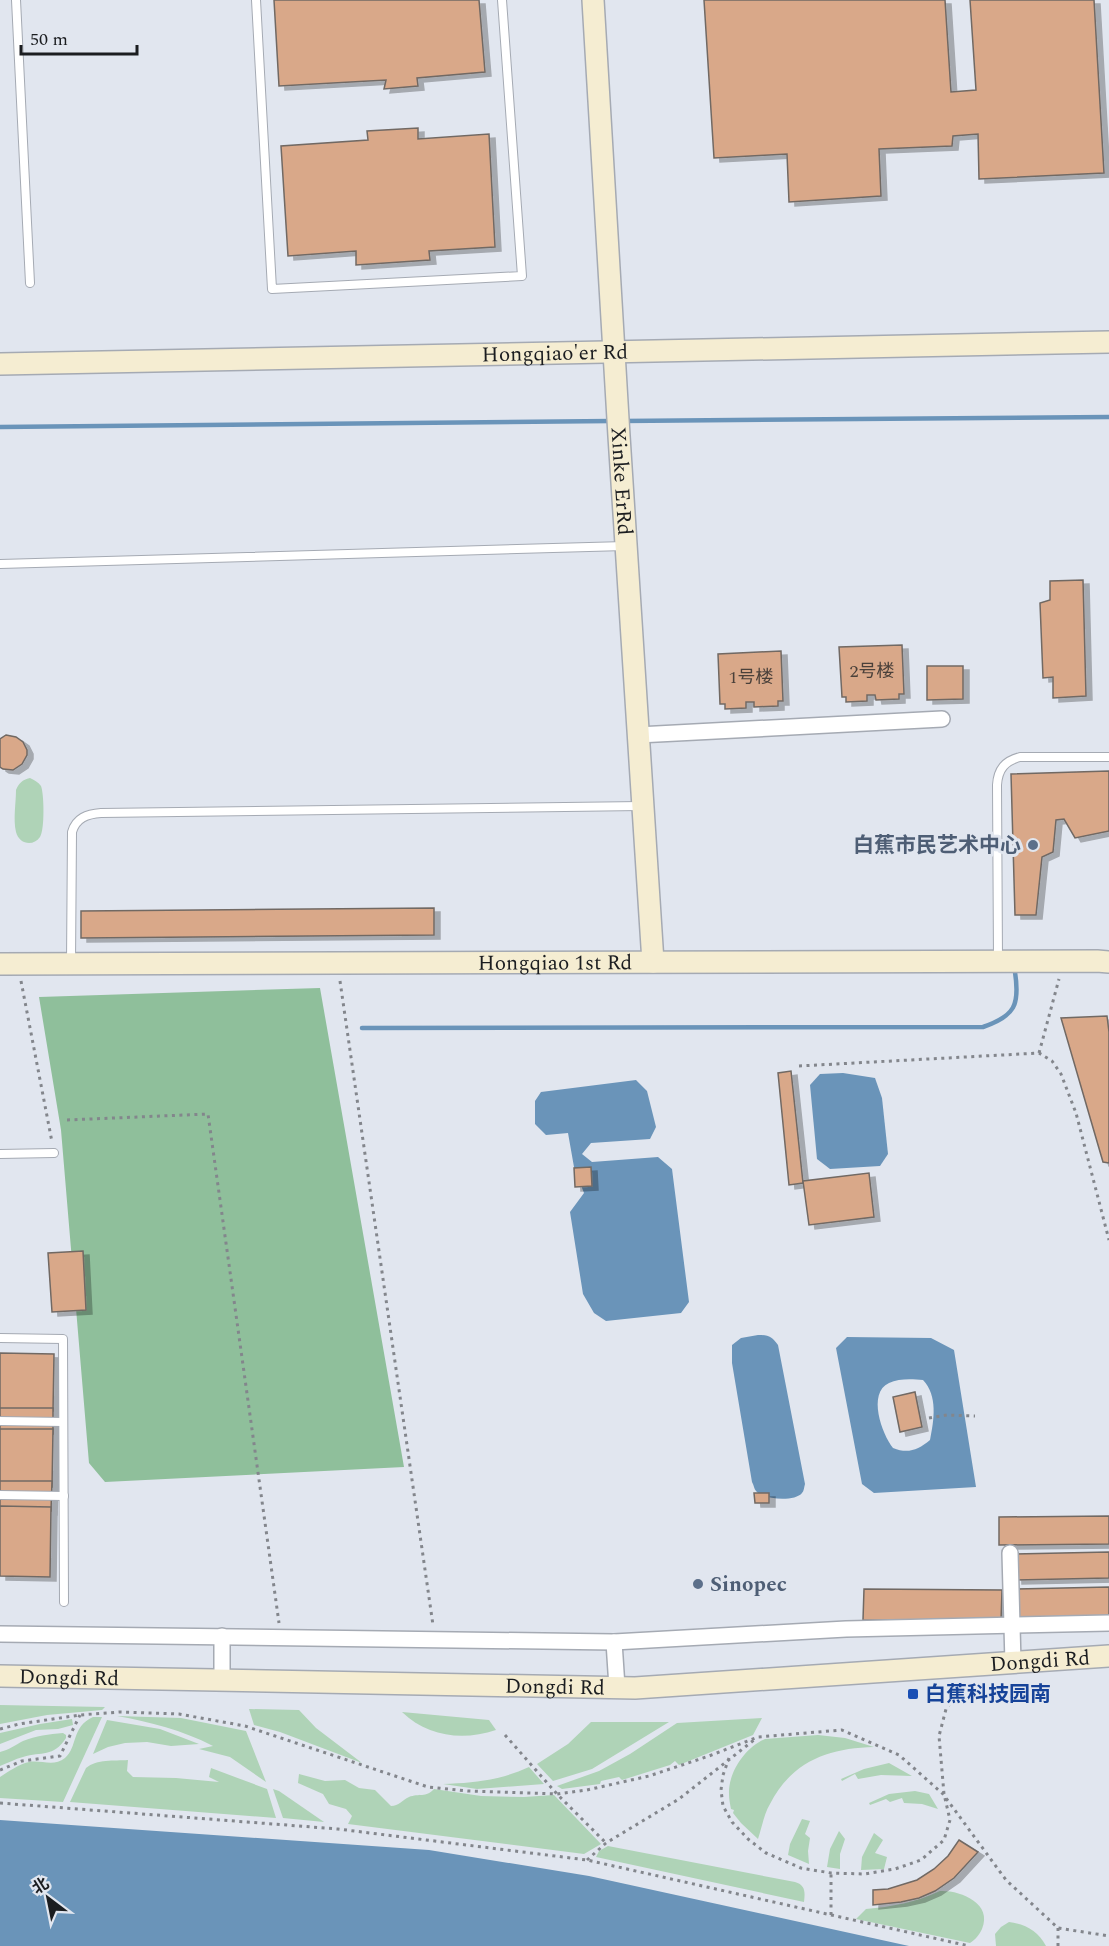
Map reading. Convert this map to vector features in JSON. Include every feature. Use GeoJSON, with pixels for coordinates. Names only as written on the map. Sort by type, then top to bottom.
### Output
{"type":"FeatureCollection","features":[{"type":"Feature","properties":{"kind":"street","name":"Xinke ErRd"},"geometry":{"type":"LineString","coordinates":[[593,0],[618,436],[653,962]]}},
{"type":"Feature","properties":{"kind":"street","name":"Hongqiao'er Rd"},"geometry":{"type":"LineString","coordinates":[[0,364],[1109,342]]}},
{"type":"Feature","properties":{"kind":"street"},"geometry":{"type":"LineString","coordinates":[[638,735],[942,719]]}},
{"type":"Feature","properties":{"kind":"street","name":"Hongqiao 1st Rd"},"geometry":{"type":"LineString","coordinates":[[9,964],[1109,962]]}},
{"type":"Feature","properties":{"kind":"street"},"geometry":{"type":"LineString","coordinates":[[1010,1553],[1012,1663]]}},
{"type":"Feature","properties":{"kind":"street"},"geometry":{"type":"LineString","coordinates":[[0,1634],[614,1642],[846,1629],[1109,1623]]}},
{"type":"Feature","properties":{"kind":"street"},"geometry":{"type":"LineString","coordinates":[[222,1636],[222,1680]]}},
{"type":"Feature","properties":{"kind":"street"},"geometry":{"type":"LineString","coordinates":[[614,1642],[617,1687]]}},
{"type":"Feature","properties":{"kind":"street","name":"Dongdi Rd"},"geometry":{"type":"LineString","coordinates":[[0,1676],[635,1688],[1109,1656]]}},
{"type":"Feature","properties":{"kind":"lane"},"geometry":{"type":"LineString","coordinates":[[16,0],[30,283]]}},
{"type":"Feature","properties":{"kind":"lane"},"geometry":{"type":"LineString","coordinates":[[256,0],[272,289],[522,276],[502,0]]}},
{"type":"Feature","properties":{"kind":"lane"},"geometry":{"type":"LineString","coordinates":[[0,564],[626,546]]}},
{"type":"Feature","properties":{"kind":"lane"},"geometry":{"type":"LineString","coordinates":[[998,961],[997,785],[1000,769],[1011,759],[1020,757],[1109,757]]}},
{"type":"Feature","properties":{"kind":"lane"},"geometry":{"type":"LineString","coordinates":[[71,964],[72,832],[78,821],[87,815],[643,806]]}},
{"type":"Feature","properties":{"kind":"lane"},"geometry":{"type":"LineString","coordinates":[[0,1154],[54,1153]]}},
{"type":"Feature","properties":{"kind":"lane"},"geometry":{"type":"LineString","coordinates":[[0,1338],[63,1340],[64,1602]]}},
{"type":"Feature","properties":{"kind":"lane"},"geometry":{"type":"LineString","coordinates":[[0,1421],[63,1422]]}},
{"type":"Feature","properties":{"kind":"lane"},"geometry":{"type":"LineString","coordinates":[[0,1495],[64,1496]]}},
{"type":"Feature","properties":{"kind":"path"},"geometry":{"type":"LineString","coordinates":[[1039,1053],[1060,976],[1060,961]]}},
{"type":"Feature","properties":{"kind":"path"},"geometry":{"type":"LineString","coordinates":[[9,964],[54,1153]]}},
{"type":"Feature","properties":{"kind":"path"},"geometry":{"type":"LineString","coordinates":[[337,964],[435,1639]]}},
{"type":"Feature","properties":{"kind":"path"},"geometry":{"type":"LineString","coordinates":[[799,1066],[1039,1053],[1052,1061],[1061,1074],[1069,1093],[1109,1239]]}},
{"type":"Feature","properties":{"kind":"path"},"geometry":{"type":"LineString","coordinates":[[67,1120],[208,1114],[280,1636]]}},
{"type":"Feature","properties":{"kind":"path"},"geometry":{"type":"LineString","coordinates":[[929,1418],[947,1415],[975,1416]]}},
{"type":"Feature","properties":{"kind":"path"},"geometry":{"type":"LineString","coordinates":[[729,1758],[721,1790],[723,1806],[732,1822],[766,1853],[801,1868],[831,1873],[864,1874],[895,1869],[921,1860],[944,1840],[950,1820],[944,1794],[939,1736],[946,1709],[963,1684]]}},
{"type":"Feature","properties":{"kind":"path"},"geometry":{"type":"LineString","coordinates":[[0,1729],[80,1715],[120,1712],[179,1714],[245,1726],[429,1787],[468,1791],[557,1794],[587,1790],[649,1776],[758,1737],[842,1730],[899,1755],[944,1794],[1006,1880],[1058,1928],[1109,1936]]}},
{"type":"Feature","properties":{"kind":"path"},"geometry":{"type":"LineString","coordinates":[[0,1770],[22,1761],[60,1756],[80,1715]]}},
{"type":"Feature","properties":{"kind":"path"},"geometry":{"type":"LineString","coordinates":[[505,1735],[557,1794],[606,1843]]}},
{"type":"Feature","properties":{"kind":"path"},"geometry":{"type":"LineString","coordinates":[[587,1860],[606,1843],[679,1799],[758,1737]]}},
{"type":"Feature","properties":{"kind":"path"},"geometry":{"type":"LineString","coordinates":[[0,1803],[338,1829],[587,1860],[969,1946]]}},
{"type":"Feature","properties":{"kind":"path"},"geometry":{"type":"LineString","coordinates":[[831,1873],[831,1916]]}},
{"type":"Feature","properties":{"kind":"path"},"geometry":{"type":"LineString","coordinates":[[1058,1928],[1058,1946]]}},
{"type":"Feature","properties":{"kind":"green space"},"geometry":{"type":"Polygon","coordinates":[[[30,778],[41,786],[43,827],[37,840],[26,843],[20,839],[15,827],[16,790],[21,782],[30,778]]]}},
{"type":"Feature","properties":{"kind":"green space"},"geometry":{"type":"Polygon","coordinates":[[[320,988],[404,1467],[105,1482],[89,1463],[61,1130],[39,997],[320,988]]]}},
{"type":"Feature","properties":{"kind":"green space"},"geometry":{"type":"Polygon","coordinates":[[[0,1705],[105,1707],[102,1710],[47,1715],[0,1724],[0,1705]]]}},
{"type":"Feature","properties":{"kind":"green space"},"geometry":{"type":"Polygon","coordinates":[[[249,1709],[299,1710],[316,1728],[362,1763],[280,1732],[254,1725],[249,1709]]]}},
{"type":"Feature","properties":{"kind":"green space"},"geometry":{"type":"Polygon","coordinates":[[[402,1712],[489,1720],[496,1730],[459,1736],[434,1732],[402,1712]]]}},
{"type":"Feature","properties":{"kind":"green space"},"geometry":{"type":"Polygon","coordinates":[[[117,1716],[181,1718],[246,1731],[266,1782],[230,1757],[199,1749],[213,1746],[190,1735],[117,1716]]]}},
{"type":"Feature","properties":{"kind":"green space"},"geometry":{"type":"Polygon","coordinates":[[[93,1717],[102,1717],[63,1802],[0,1798],[0,1777],[25,1763],[61,1761],[72,1748],[81,1726],[93,1717]]]}},
{"type":"Feature","properties":{"kind":"green space"},"geometry":{"type":"Polygon","coordinates":[[[762,1718],[753,1735],[679,1765],[675,1761],[670,1765],[622,1780],[619,1777],[601,1781],[600,1784],[562,1789],[557,1786],[599,1771],[677,1723],[762,1718]]]}},
{"type":"Feature","properties":{"kind":"green space"},"geometry":{"type":"Polygon","coordinates":[[[72,1719],[73,1725],[58,1729],[36,1730],[0,1744],[0,1733],[72,1719]]]}},
{"type":"Feature","properties":{"kind":"green space"},"geometry":{"type":"Polygon","coordinates":[[[107,1720],[160,1729],[199,1744],[171,1746],[147,1742],[125,1743],[93,1754],[107,1720]]]}},
{"type":"Feature","properties":{"kind":"green space"},"geometry":{"type":"Polygon","coordinates":[[[591,1722],[669,1722],[592,1769],[553,1781],[537,1764],[568,1744],[591,1722]]]}},
{"type":"Feature","properties":{"kind":"green space"},"geometry":{"type":"Polygon","coordinates":[[[63,1733],[66,1738],[56,1749],[20,1758],[0,1766],[0,1752],[23,1741],[63,1733]]]}},
{"type":"Feature","properties":{"kind":"green space"},"geometry":{"type":"Polygon","coordinates":[[[818,1735],[845,1738],[874,1747],[827,1754],[801,1767],[789,1777],[770,1804],[758,1839],[741,1823],[733,1813],[734,1810],[731,1809],[729,1786],[739,1762],[751,1748],[765,1739],[818,1735]]]}},
{"type":"Feature","properties":{"kind":"green space"},"geometry":{"type":"Polygon","coordinates":[[[128,1760],[127,1771],[133,1777],[219,1782],[209,1777],[211,1768],[267,1789],[276,1818],[70,1802],[86,1768],[90,1765],[128,1760]]]}},
{"type":"Feature","properties":{"kind":"green space"},"geometry":{"type":"Polygon","coordinates":[[[889,1763],[912,1776],[881,1775],[858,1779],[855,1774],[842,1781],[841,1779],[864,1769],[889,1763]]]}},
{"type":"Feature","properties":{"kind":"green space"},"geometry":{"type":"Polygon","coordinates":[[[529,1767],[544,1784],[477,1789],[443,1784],[487,1780],[529,1767]]]}},
{"type":"Feature","properties":{"kind":"green space"},"geometry":{"type":"Polygon","coordinates":[[[299,1774],[325,1781],[345,1780],[359,1788],[375,1790],[391,1806],[434,1789],[481,1796],[554,1795],[601,1844],[584,1854],[348,1824],[352,1816],[346,1809],[329,1804],[323,1794],[298,1783],[299,1774]]]}},
{"type":"Feature","properties":{"kind":"green space"},"geometry":{"type":"Polygon","coordinates":[[[273,1789],[279,1791],[324,1822],[283,1818],[273,1789]]]}},
{"type":"Feature","properties":{"kind":"green space"},"geometry":{"type":"Polygon","coordinates":[[[915,1791],[929,1794],[938,1809],[922,1804],[904,1803],[902,1798],[890,1802],[886,1799],[870,1805],[869,1803],[889,1794],[915,1791]]]}},
{"type":"Feature","properties":{"kind":"green space"},"geometry":{"type":"Polygon","coordinates":[[[802,1819],[810,1821],[805,1834],[810,1838],[809,1864],[788,1855],[790,1844],[802,1819]]]}},
{"type":"Feature","properties":{"kind":"green space"},"geometry":{"type":"Polygon","coordinates":[[[839,1831],[845,1839],[840,1854],[840,1869],[827,1867],[830,1849],[839,1831]]]}},
{"type":"Feature","properties":{"kind":"green space"},"geometry":{"type":"Polygon","coordinates":[[[874,1833],[883,1840],[875,1853],[887,1857],[884,1869],[861,1870],[862,1857],[874,1833]]]}},
{"type":"Feature","properties":{"kind":"green space"},"geometry":{"type":"Polygon","coordinates":[[[608,1846],[799,1883],[803,1887],[804,1902],[596,1857],[599,1851],[608,1846]]]}},
{"type":"Feature","properties":{"kind":"green space"},"geometry":{"type":"Polygon","coordinates":[[[940,1891],[957,1893],[979,1905],[984,1920],[982,1929],[970,1943],[856,1919],[866,1909],[904,1903],[940,1891]]]}},
{"type":"Feature","properties":{"kind":"green space"},"geometry":{"type":"Polygon","coordinates":[[[1009,1922],[1031,1929],[1046,1946],[996,1946],[995,1934],[1009,1922]]]}},
{"type":"Feature","properties":{"kind":"water"},"geometry":{"type":"Polygon","coordinates":[[[843,1073],[875,1078],[882,1098],[888,1154],[880,1166],[830,1169],[817,1159],[810,1085],[820,1074],[843,1073]]]}},
{"type":"Feature","properties":{"kind":"water"},"geometry":{"type":"Polygon","coordinates":[[[636,1080],[647,1091],[656,1127],[650,1139],[591,1143],[582,1154],[592,1162],[658,1157],[672,1169],[689,1302],[681,1313],[606,1321],[594,1313],[583,1294],[570,1212],[584,1193],[574,1167],[568,1133],[546,1135],[535,1124],[535,1101],[541,1092],[636,1080]]]}},
{"type":"Feature","properties":{"kind":"water"},"geometry":{"type":"Polygon","coordinates":[[[758,1335],[770,1337],[778,1345],[805,1484],[802,1493],[793,1498],[779,1499],[760,1494],[752,1482],[732,1363],[732,1345],[741,1338],[758,1335]]]}},
{"type":"Feature","properties":{"kind":"water"},"geometry":{"type":"Polygon","coordinates":[[[847,1337],[931,1338],[954,1350],[976,1487],[874,1493],[862,1484],[836,1348],[847,1337]],[[906,1379],[893,1381],[882,1388],[879,1395],[879,1414],[881,1424],[893,1448],[903,1451],[913,1450],[930,1440],[934,1408],[928,1386],[923,1380],[906,1379]]]}},
{"type":"Feature","properties":{"kind":"water"},"geometry":{"type":"Polygon","coordinates":[[[0,1820],[429,1850],[589,1876],[909,1946],[0,1946],[0,1820]]]}},
{"type":"Feature","properties":{"kind":"building"},"geometry":{"type":"Polygon","coordinates":[[[274,0],[479,0],[485,72],[417,78],[418,86],[384,89],[386,80],[279,86],[274,0]]]}},
{"type":"Feature","properties":{"kind":"building"},"geometry":{"type":"Polygon","coordinates":[[[704,0],[945,0],[951,92],[976,90],[970,0],[1094,0],[1104,173],[979,179],[978,134],[953,136],[952,146],[879,149],[881,196],[789,202],[787,154],[714,158],[704,0]]]}},
{"type":"Feature","properties":{"kind":"building"},"geometry":{"type":"Polygon","coordinates":[[[418,128],[418,139],[489,134],[495,247],[429,251],[430,260],[356,265],[356,251],[288,256],[281,146],[368,140],[367,131],[418,128]]]}},
{"type":"Feature","properties":{"kind":"building"},"geometry":{"type":"Polygon","coordinates":[[[1083,580],[1086,696],[1053,698],[1053,677],[1043,678],[1040,603],[1050,600],[1050,581],[1083,580]]]}},
{"type":"Feature","properties":{"kind":"building"},"geometry":{"type":"Polygon","coordinates":[[[902,645],[904,694],[899,694],[899,699],[876,700],[875,695],[867,695],[867,701],[846,702],[846,697],[842,697],[839,647],[902,645]]]}},
{"type":"Feature","properties":{"kind":"building"},"geometry":{"type":"Polygon","coordinates":[[[781,651],[783,701],[778,701],[778,706],[754,707],[754,702],[746,702],[746,708],[725,709],[725,704],[720,704],[718,654],[781,651]]]}},
{"type":"Feature","properties":{"kind":"building"},"geometry":{"type":"Polygon","coordinates":[[[927,666],[963,666],[963,699],[927,700],[927,666]]]}},
{"type":"Feature","properties":{"kind":"building"},"geometry":{"type":"Polygon","coordinates":[[[6,735],[16,737],[23,742],[27,750],[22,764],[13,770],[0,767],[0,739],[6,735]]]}},
{"type":"Feature","properties":{"kind":"building","name":"白蕉市民艺术中心"},"geometry":{"type":"Polygon","coordinates":[[[1109,771],[1109,831],[1075,838],[1064,819],[1056,820],[1053,852],[1042,857],[1036,915],[1015,915],[1011,774],[1109,771]]]}},
{"type":"Feature","properties":{"kind":"building"},"geometry":{"type":"Polygon","coordinates":[[[434,908],[434,935],[81,938],[81,911],[434,908]]]}},
{"type":"Feature","properties":{"kind":"building"},"geometry":{"type":"Polygon","coordinates":[[[1107,1016],[1109,1163],[1103,1162],[1061,1018],[1107,1016]]]}},
{"type":"Feature","properties":{"kind":"building"},"geometry":{"type":"Polygon","coordinates":[[[791,1071],[803,1183],[789,1185],[778,1073],[791,1071]]]}},
{"type":"Feature","properties":{"kind":"building"},"geometry":{"type":"Polygon","coordinates":[[[591,1167],[592,1186],[575,1187],[574,1168],[591,1167]]]}},
{"type":"Feature","properties":{"kind":"building"},"geometry":{"type":"Polygon","coordinates":[[[869,1173],[874,1217],[809,1225],[803,1181],[869,1173]]]}},
{"type":"Feature","properties":{"kind":"building"},"geometry":{"type":"Polygon","coordinates":[[[83,1251],[86,1310],[52,1312],[48,1253],[83,1251]]]}},
{"type":"Feature","properties":{"kind":"building"},"geometry":{"type":"Polygon","coordinates":[[[0,1353],[54,1354],[53,1411],[0,1411],[0,1353]]]}},
{"type":"Feature","properties":{"kind":"building"},"geometry":{"type":"Polygon","coordinates":[[[915,1392],[922,1427],[900,1432],[893,1397],[915,1392]]]}},
{"type":"Feature","properties":{"kind":"building"},"geometry":{"type":"Polygon","coordinates":[[[0,1408],[53,1408],[53,1434],[0,1434],[0,1408]]]}},
{"type":"Feature","properties":{"kind":"building"},"geometry":{"type":"Polygon","coordinates":[[[0,1429],[53,1429],[52,1487],[0,1487],[0,1429]]]}},
{"type":"Feature","properties":{"kind":"building"},"geometry":{"type":"Polygon","coordinates":[[[0,1481],[52,1481],[51,1511],[0,1511],[0,1481]]]}},
{"type":"Feature","properties":{"kind":"building"},"geometry":{"type":"Polygon","coordinates":[[[754,1493],[769,1493],[769,1503],[755,1503],[754,1493]]]}},
{"type":"Feature","properties":{"kind":"building"},"geometry":{"type":"Polygon","coordinates":[[[0,1506],[51,1507],[50,1577],[0,1576],[0,1506]]]}},
{"type":"Feature","properties":{"kind":"building"},"geometry":{"type":"Polygon","coordinates":[[[1109,1516],[1109,1544],[999,1545],[999,1517],[1109,1516]]]}},
{"type":"Feature","properties":{"kind":"building"},"geometry":{"type":"Polygon","coordinates":[[[1109,1552],[1109,1578],[1016,1580],[1015,1554],[1109,1552]]]}},
{"type":"Feature","properties":{"kind":"building"},"geometry":{"type":"Polygon","coordinates":[[[1109,1587],[1109,1616],[1018,1619],[1017,1589],[1109,1587]]]}},
{"type":"Feature","properties":{"kind":"building"},"geometry":{"type":"Polygon","coordinates":[[[864,1589],[1002,1590],[1001,1621],[863,1620],[864,1589]]]}},
{"type":"Feature","properties":{"kind":"building"},"geometry":{"type":"Polygon","coordinates":[[[959,1840],[978,1852],[954,1878],[935,1891],[919,1898],[873,1905],[873,1890],[888,1889],[917,1880],[948,1856],[959,1840]]]}},
{"type":"Feature","properties":{"kind":"waterway"},"geometry":{"type":"LineString","coordinates":[[623,421],[1109,417]]}},
{"type":"Feature","properties":{"kind":"waterway"},"geometry":{"type":"LineString","coordinates":[[0,427],[611,421]]}},
{"type":"Feature","properties":{"kind":"waterway"},"geometry":{"type":"LineString","coordinates":[[362,1028],[983,1027],[1002,1018],[1013,1008],[1017,993],[1015,972]]}},
{"type":"Feature","properties":{"kind":"place","name":"白蕉市民艺术中心"},"geometry":{"type":"Point","coordinates":[1033,845]}},
{"type":"Feature","properties":{"kind":"place","name":"Sinopec"},"geometry":{"type":"Point","coordinates":[698,1584]}},
{"type":"Feature","properties":{"kind":"place","name":"白蕉科技园南"},"geometry":{"type":"Point","coordinates":[913,1694]}}]}
